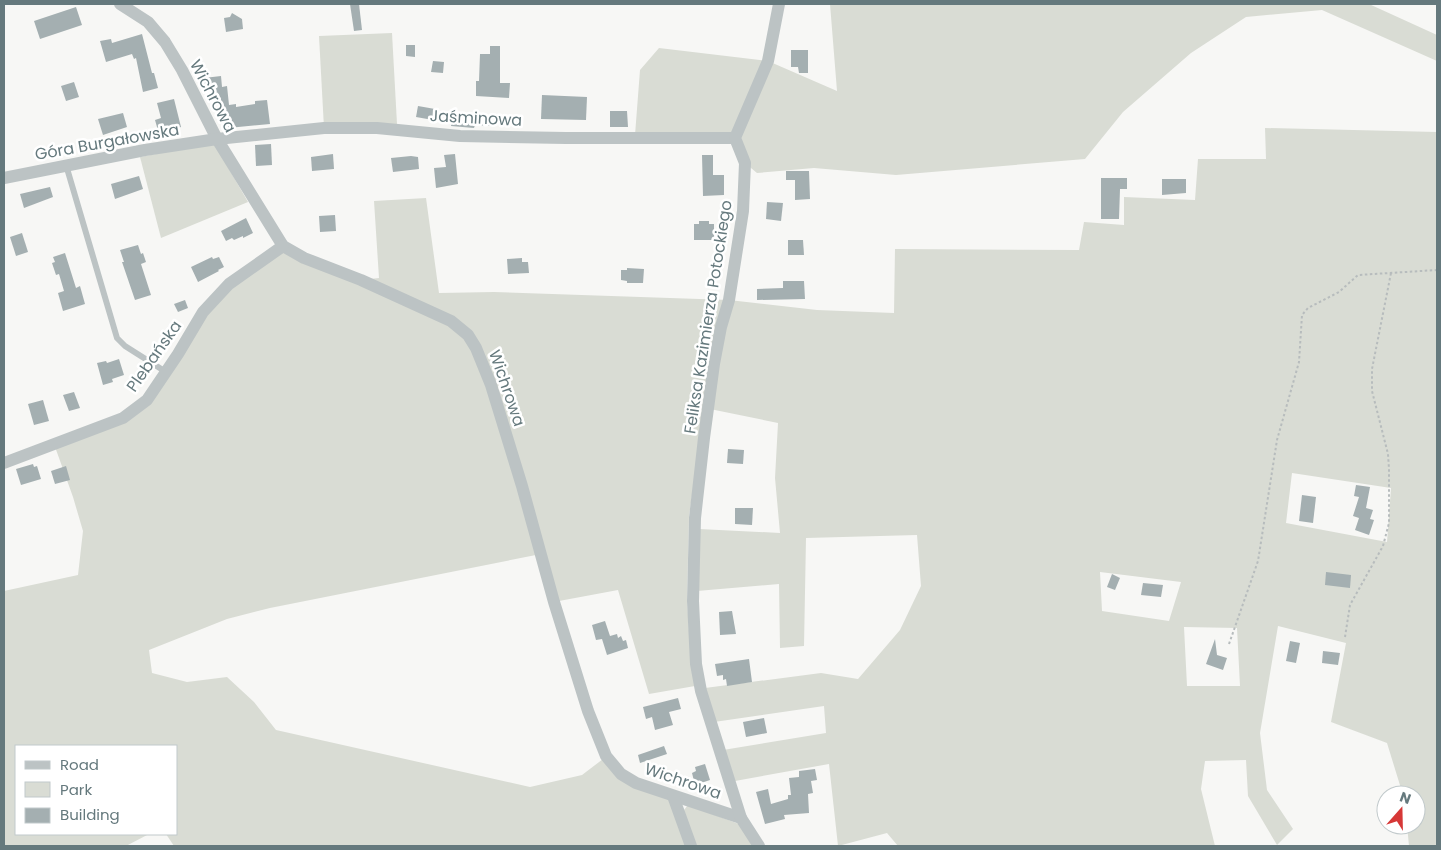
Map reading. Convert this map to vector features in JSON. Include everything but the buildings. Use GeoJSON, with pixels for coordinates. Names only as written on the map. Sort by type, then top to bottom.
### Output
{"type":"FeatureCollection","features":[{"type":"Feature","properties":{"kind":"street","name":"Wichrowa"},"geometry":{"type":"LineString","coordinates":[[120,4],[148,22],[165,42],[182,70],[216,139],[283,246],[304,258],[361,280],[452,321],[468,335],[476,348],[491,385],[522,486],[564,636],[588,711],[606,756],[622,774],[636,783],[740,818]]}},
{"type":"Feature","properties":{"kind":"street"},"geometry":{"type":"LineString","coordinates":[[735,138],[768,61],[779,4]]}},
{"type":"Feature","properties":{"kind":"street","name":"Jaśminowa"},"geometry":{"type":"LineString","coordinates":[[216,139],[324,128],[368,128],[460,136],[735,138]]}},
{"type":"Feature","properties":{"kind":"street","name":"Feliksa Kazimierza Potockiego"},"geometry":{"type":"LineString","coordinates":[[735,138],[745,163],[743,211],[729,300],[721,327],[714,364],[695,518],[692,602],[696,664],[701,691],[740,818]]}},
{"type":"Feature","properties":{"kind":"street","name":"Góra Burgałowska"},"geometry":{"type":"LineString","coordinates":[[4,178],[66,165],[216,139]]}},
{"type":"Feature","properties":{"kind":"street","name":"Plebańska"},"geometry":{"type":"LineString","coordinates":[[4,463],[123,418],[147,400],[203,312],[229,284],[283,246]]}},
{"type":"Feature","properties":{"kind":"street"},"geometry":{"type":"LineString","coordinates":[[673,796],[691,846]]}},
{"type":"Feature","properties":{"kind":"street"},"geometry":{"type":"LineString","coordinates":[[740,818],[759,846]]}},
{"type":"Feature","properties":{"kind":"lane"},"geometry":{"type":"LineString","coordinates":[[66,165],[117,338],[125,346],[166,372]]}},
{"type":"Feature","properties":{"kind":"path"},"geometry":{"type":"LineString","coordinates":[[1229,644],[1258,561],[1277,440],[1298,362],[1302,315],[1308,308],[1339,292],[1358,275],[1437,270]]}},
{"type":"Feature","properties":{"kind":"path"},"geometry":{"type":"LineString","coordinates":[[1345,637],[1350,605],[1383,546],[1389,523],[1388,454],[1372,391],[1372,369],[1391,273]]}},
{"type":"Feature","properties":{"kind":"green space"},"geometry":{"type":"Polygon","coordinates":[[[830,4],[1369,4],[1437,35],[1437,61],[1322,10],[1246,17],[1191,53],[1123,112],[1085,159],[896,175],[814,168],[757,173],[745,163],[735,138],[635,135],[640,70],[659,48],[768,61],[837,91],[830,4]]]}},
{"type":"Feature","properties":{"kind":"green space"},"geometry":{"type":"Polygon","coordinates":[[[392,33],[397,124],[324,128],[319,36],[392,33]]]}},
{"type":"Feature","properties":{"kind":"green space"},"geometry":{"type":"Polygon","coordinates":[[[1265,128],[1437,132],[1437,846],[1409,846],[1408,835],[1426,835],[1426,785],[1400,785],[1387,743],[1331,722],[1346,643],[1278,626],[1260,733],[1267,790],[1293,829],[1277,845],[1248,796],[1246,760],[1205,761],[1201,789],[1215,846],[898,846],[887,833],[838,846],[829,764],[735,781],[723,750],[826,733],[824,706],[714,722],[705,688],[821,673],[858,679],[900,630],[921,586],[917,535],[806,538],[804,646],[780,648],[779,584],[697,591],[699,529],[780,533],[775,478],[778,423],[705,408],[689,516],[687,599],[691,663],[695,686],[649,694],[618,590],[559,601],[546,553],[270,608],[227,619],[149,650],[152,673],[187,682],[227,677],[254,702],[276,730],[530,787],[582,775],[603,759],[621,779],[653,792],[656,790],[673,796],[688,846],[174,846],[167,835],[178,835],[178,745],[15,745],[15,835],[147,835],[126,846],[4,846],[4,591],[78,575],[83,531],[54,444],[123,418],[147,400],[203,312],[229,284],[283,246],[304,258],[361,280],[379,278],[374,201],[426,198],[439,293],[494,292],[729,300],[817,310],[894,313],[895,249],[1079,250],[1084,222],[1124,225],[1124,197],[1195,200],[1198,159],[1266,159],[1265,128]],[[1292,473],[1286,523],[1387,542],[1391,488],[1292,473]],[[1100,572],[1102,611],[1169,621],[1181,582],[1100,572]],[[1184,627],[1187,686],[1240,686],[1237,628],[1184,627]]]}},
{"type":"Feature","properties":{"kind":"green space"},"geometry":{"type":"Polygon","coordinates":[[[214,143],[248,202],[161,238],[140,157],[214,143]]]}},
{"type":"Feature","properties":{"kind":"green space"},"geometry":{"type":"Polygon","coordinates":[[[688,805],[739,824],[756,846],[695,846],[684,810],[688,805]]]}}]}
